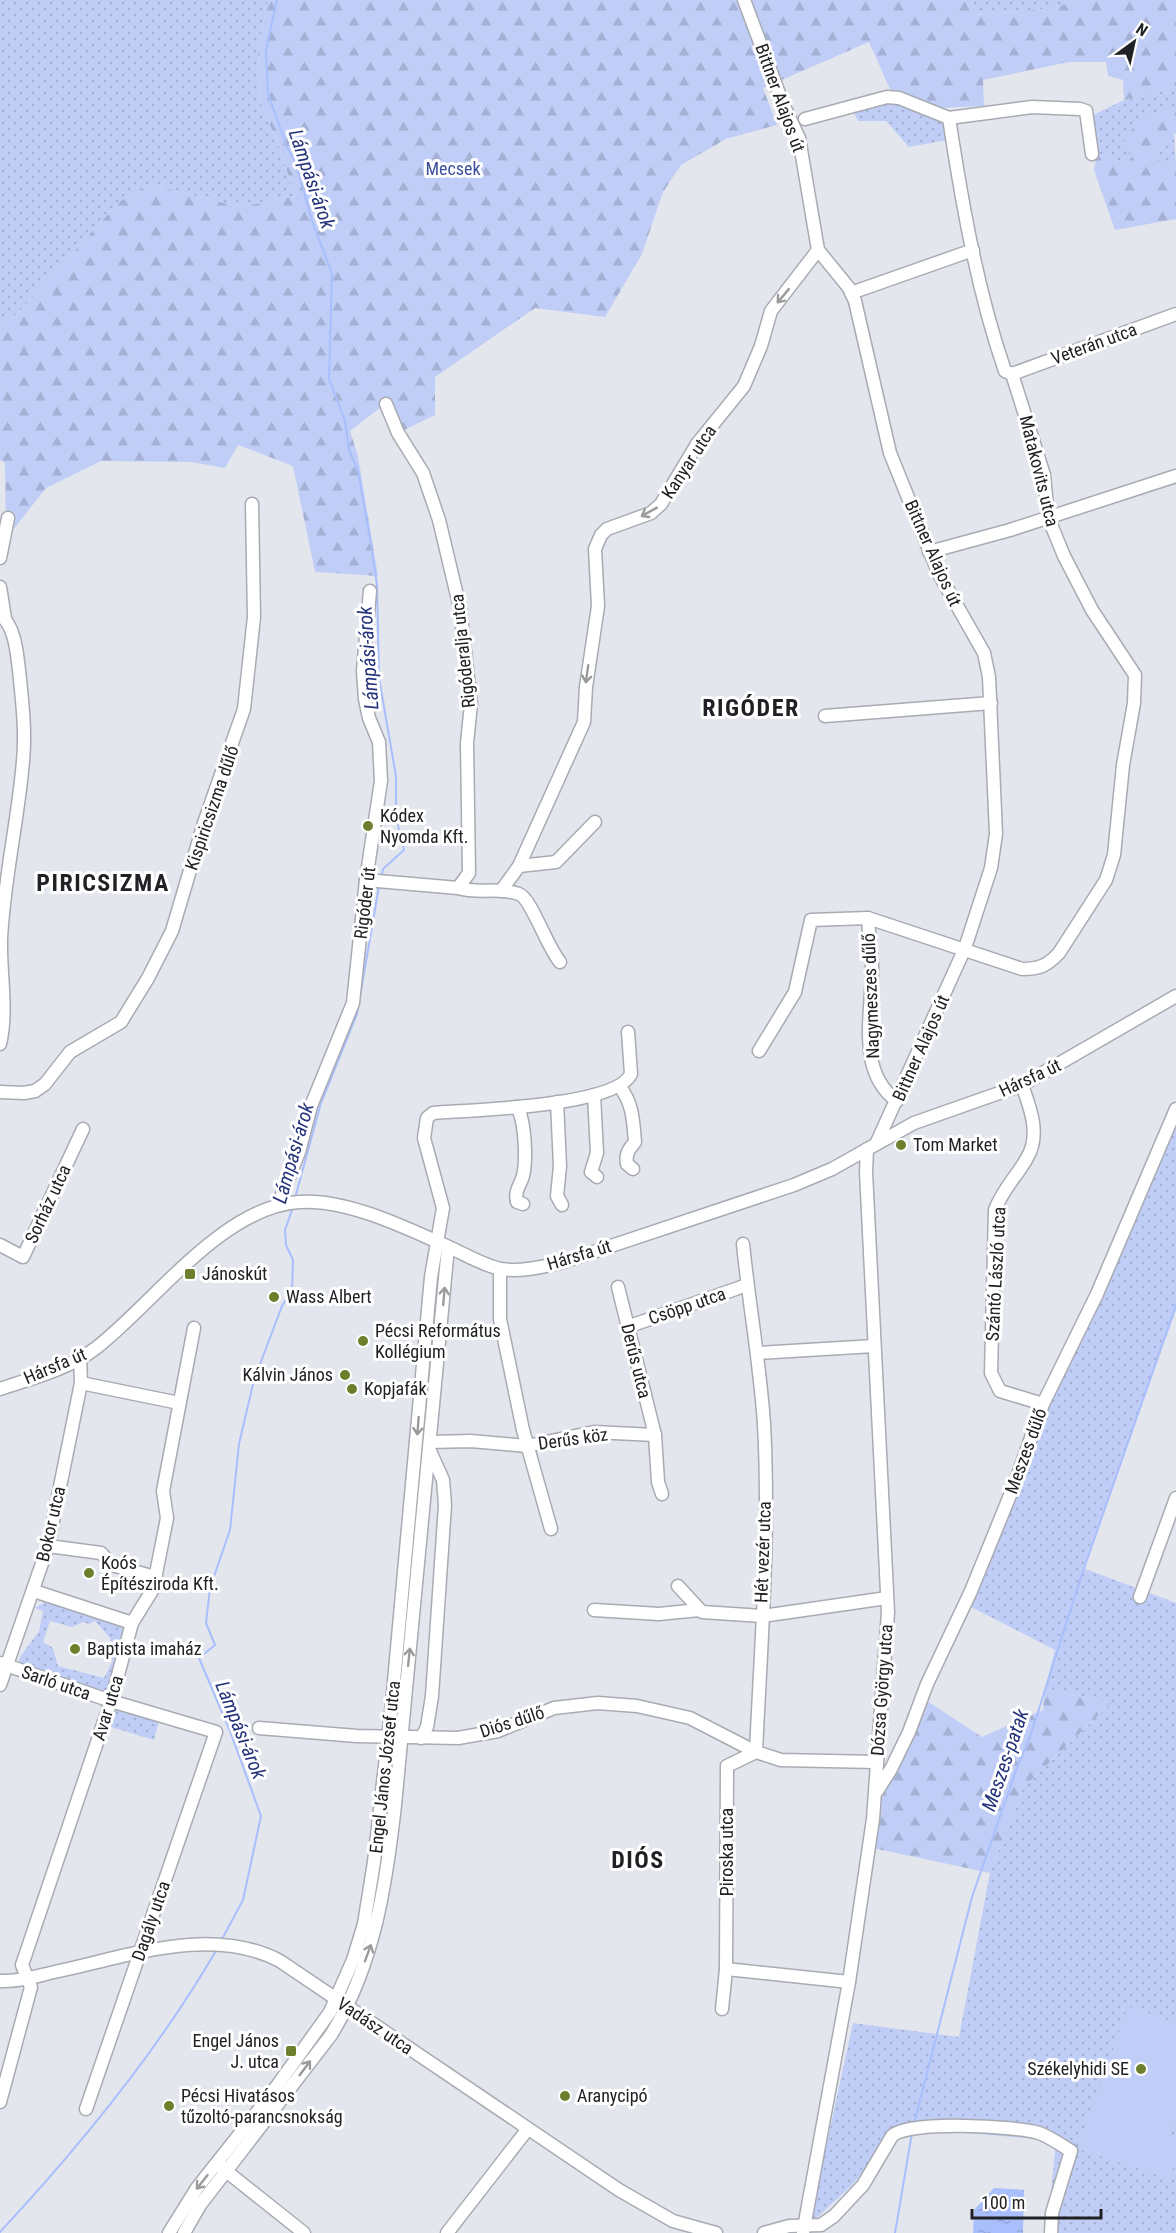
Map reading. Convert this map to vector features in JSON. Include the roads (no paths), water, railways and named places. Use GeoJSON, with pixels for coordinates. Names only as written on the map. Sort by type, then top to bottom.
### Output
{"type":"FeatureCollection","features":[{"type":"Feature","properties":{"kind":"street","name":"Bittner Alajos út"},"geometry":{"type":"LineString","coordinates":[[744,0],[783,104],[799,138],[818,250],[851,293],[861,322],[890,453],[929,552],[954,603],[984,653],[991,703],[996,834],[991,868],[965,948],[897,1101],[872,1146]]}},
{"type":"Feature","properties":{"kind":"street"},"geometry":{"type":"LineString","coordinates":[[806,119],[887,97],[898,98],[949,118],[1032,107],[1080,109],[1086,111],[1092,154]]}},
{"type":"Feature","properties":{"kind":"street","name":"Matakovits utca"},"geometry":{"type":"LineString","coordinates":[[949,118],[962,204],[998,351],[1005,371],[1012,374],[1044,474],[1048,517],[1064,556],[1092,610],[1135,675],[1134,703],[1123,765],[1114,855],[1106,880],[1059,952],[1041,969],[1022,969],[965,948]]}},
{"type":"Feature","properties":{"kind":"street","name":"Kanyar utca"},"geometry":{"type":"LineString","coordinates":[[501,891],[519,866],[584,722],[586,687],[598,606],[596,549],[601,535],[607,529],[651,513],[661,504],[697,444],[744,386],[761,346],[771,311],[818,250]]}},
{"type":"Feature","properties":{"kind":"street"},"geometry":{"type":"LineString","coordinates":[[851,293],[973,250]]}},
{"type":"Feature","properties":{"kind":"street","name":"Veterán utca"},"geometry":{"type":"LineString","coordinates":[[1012,374],[1176,314]]}},
{"type":"Feature","properties":{"kind":"street","name":"Rigóderalja utca"},"geometry":{"type":"LineString","coordinates":[[386,404],[398,434],[423,473],[439,520],[460,609],[471,704],[467,743],[469,873],[458,888]]}},
{"type":"Feature","properties":{"kind":"street"},"geometry":{"type":"LineString","coordinates":[[929,552],[1176,476]]}},
{"type":"Feature","properties":{"kind":"street","name":"Kispiricsizma dűlő"},"geometry":{"type":"LineString","coordinates":[[0,1092],[35,1091],[45,1084],[70,1052],[121,1022],[148,978],[172,931],[204,823],[244,709],[254,617],[252,504]]}},
{"type":"Feature","properties":{"kind":"street"},"geometry":{"type":"LineString","coordinates":[[0,558],[8,518]]}},
{"type":"Feature","properties":{"kind":"street"},"geometry":{"type":"LineString","coordinates":[[0,587],[2,617],[17,656],[24,726],[23,761],[0,940],[3,1013],[0,1044]]}},
{"type":"Feature","properties":{"kind":"street","name":"Rigóder út"},"geometry":{"type":"LineString","coordinates":[[282,1205],[311,1106],[353,1002],[376,880],[381,781],[379,742],[369,718],[363,671],[370,591]]}},
{"type":"Feature","properties":{"kind":"street"},"geometry":{"type":"LineString","coordinates":[[825,716],[991,703]]}},
{"type":"Feature","properties":{"kind":"street"},"geometry":{"type":"LineString","coordinates":[[519,866],[556,862],[595,822]]}},
{"type":"Feature","properties":{"kind":"street"},"geometry":{"type":"LineString","coordinates":[[376,880],[458,888],[474,893],[501,891],[519,894],[529,900],[536,923],[560,962]]}},
{"type":"Feature","properties":{"kind":"street","name":"Nagymeszes dűlő"},"geometry":{"type":"LineString","coordinates":[[868,918],[872,965],[869,1035],[872,1063],[883,1089],[897,1101]]}},
{"type":"Feature","properties":{"kind":"street","name":"Nagymeszes dűlő"},"geometry":{"type":"LineString","coordinates":[[759,1051],[795,992],[811,920],[868,918],[965,948]]}},
{"type":"Feature","properties":{"kind":"street","name":"Hársfa út"},"geometry":{"type":"LineString","coordinates":[[0,1389],[58,1369],[80,1358],[128,1321],[221,1234],[248,1217],[282,1205],[301,1202],[360,1212],[500,1269],[531,1269],[560,1263],[794,1185],[832,1169],[914,1123],[1023,1085],[1176,996]]}},
{"type":"Feature","properties":{"kind":"street"},"geometry":{"type":"LineString","coordinates":[[443,1244],[443,1208],[424,1138],[423,1128],[427,1118],[433,1113],[557,1102],[620,1087],[631,1074],[628,1032]]}},
{"type":"Feature","properties":{"kind":"street","name":"Szántó László utca"},"geometry":{"type":"LineString","coordinates":[[1023,1085],[1034,1131],[1028,1158],[1000,1196],[995,1210],[991,1373],[1000,1391],[1043,1404]]}},
{"type":"Feature","properties":{"kind":"street"},"geometry":{"type":"LineString","coordinates":[[620,1087],[633,1111],[635,1142],[627,1153],[626,1159],[627,1164],[633,1168]]}},
{"type":"Feature","properties":{"kind":"street"},"geometry":{"type":"LineString","coordinates":[[594,1095],[597,1153],[591,1172],[597,1177]]}},
{"type":"Feature","properties":{"kind":"street"},"geometry":{"type":"LineString","coordinates":[[557,1102],[560,1166],[557,1196],[562,1205]]}},
{"type":"Feature","properties":{"kind":"street"},"geometry":{"type":"LineString","coordinates":[[517,1107],[523,1116],[524,1173],[515,1197],[523,1204]]}},
{"type":"Feature","properties":{"kind":"street","name":"Meszes dűlő"},"geometry":{"type":"LineString","coordinates":[[876,1792],[891,1769],[909,1732],[927,1684],[970,1591],[1014,1484],[1043,1404],[1097,1294],[1176,1109]]}},
{"type":"Feature","properties":{"kind":"street","name":"Sorház utca"},"geometry":{"type":"LineString","coordinates":[[0,1245],[23,1257],[83,1129]]}},
{"type":"Feature","properties":{"kind":"street","name":"Dózsa György utca"},"geometry":{"type":"LineString","coordinates":[[804,2229],[849,1982],[876,1792],[887,1598],[866,1172],[872,1146]]}},
{"type":"Feature","properties":{"kind":"street","name":"Engel János József utca"},"geometry":{"type":"LineString","coordinates":[[395,1738],[430,1445],[443,1244]]}},
{"type":"Feature","properties":{"kind":"street","name":"Engel János József utca"},"geometry":{"type":"LineString","coordinates":[[169,2233],[186,2204],[222,2167],[331,2035],[342,2004],[370,1948],[380,1914],[387,1871],[395,1738],[431,1277],[443,1244]]}},
{"type":"Feature","properties":{"kind":"street","name":"Hét vezér utca"},"geometry":{"type":"LineString","coordinates":[[743,1244],[747,1285],[759,1353],[765,1470],[766,1551],[756,1752]]}},
{"type":"Feature","properties":{"kind":"street"},"geometry":{"type":"LineString","coordinates":[[500,1269],[500,1319],[527,1446],[551,1529]]}},
{"type":"Feature","properties":{"kind":"street","name":"Csöpp utca"},"geometry":{"type":"LineString","coordinates":[[627,1327],[747,1285]]}},
{"type":"Feature","properties":{"kind":"street","name":"Derűs utca"},"geometry":{"type":"LineString","coordinates":[[618,1287],[655,1435],[658,1482],[662,1494]]}},
{"type":"Feature","properties":{"kind":"street","name":"Avar utca"},"geometry":{"type":"LineString","coordinates":[[0,2102],[31,1987],[22,1965],[111,1701],[132,1623],[153,1589],[167,1518],[163,1491],[194,1328]]}},
{"type":"Feature","properties":{"kind":"street"},"geometry":{"type":"LineString","coordinates":[[759,1353],[874,1346]]}},
{"type":"Feature","properties":{"kind":"street","name":"Bokor utca"},"geometry":{"type":"LineString","coordinates":[[0,1685],[3,1665],[34,1592],[48,1546],[81,1383],[80,1358]]}},
{"type":"Feature","properties":{"kind":"street"},"geometry":{"type":"LineString","coordinates":[[81,1383],[178,1403]]}},
{"type":"Feature","properties":{"kind":"street","name":"Derűs köz"},"geometry":{"type":"LineString","coordinates":[[430,1445],[471,1441],[527,1446],[594,1432],[655,1435]]}},
{"type":"Feature","properties":{"kind":"street"},"geometry":{"type":"LineString","coordinates":[[422,1738],[427,1727],[432,1696],[445,1505],[443,1480],[430,1445]]}},
{"type":"Feature","properties":{"kind":"street"},"geometry":{"type":"LineString","coordinates":[[1140,1597],[1176,1498]]}},
{"type":"Feature","properties":{"kind":"street"},"geometry":{"type":"LineString","coordinates":[[48,1546],[101,1553],[112,1565],[155,1577]]}},
{"type":"Feature","properties":{"kind":"street"},"geometry":{"type":"LineString","coordinates":[[678,1586],[699,1610]]}},
{"type":"Feature","properties":{"kind":"street"},"geometry":{"type":"LineString","coordinates":[[34,1592],[132,1623]]}},
{"type":"Feature","properties":{"kind":"street"},"geometry":{"type":"LineString","coordinates":[[594,1610],[658,1614],[699,1610],[762,1616],[887,1598]]}},
{"type":"Feature","properties":{"kind":"street","name":"Sarló utca"},"geometry":{"type":"LineString","coordinates":[[3,1665],[111,1701],[216,1732]]}},
{"type":"Feature","properties":{"kind":"street","name":"Diós dűlő"},"geometry":{"type":"LineString","coordinates":[[259,1728],[395,1738],[458,1738],[498,1731],[554,1708],[598,1703],[637,1706],[690,1719],[756,1752]]}},
{"type":"Feature","properties":{"kind":"street","name":"Dagály utca"},"geometry":{"type":"LineString","coordinates":[[86,2109],[216,1732]]}},
{"type":"Feature","properties":{"kind":"street"},"geometry":{"type":"LineString","coordinates":[[756,1752],[781,1760],[876,1762]]}},
{"type":"Feature","properties":{"kind":"street","name":"Piroska utca"},"geometry":{"type":"LineString","coordinates":[[726,1969],[727,1767],[756,1752]]}},
{"type":"Feature","properties":{"kind":"street","name":"Vadász utca"},"geometry":{"type":"LineString","coordinates":[[0,1981],[28,1978],[170,1947],[225,1945],[271,1956],[527,2130],[654,2212],[688,2227],[716,2233]]}},
{"type":"Feature","properties":{"kind":"street"},"geometry":{"type":"LineString","coordinates":[[722,2009],[726,1969],[849,1982]]}},
{"type":"Feature","properties":{"kind":"street"},"geometry":{"type":"LineString","coordinates":[[764,2233],[789,2226],[804,2229],[821,2225],[834,2216],[863,2185],[892,2136],[897,2132],[913,2128],[1014,2127],[1041,2134],[1071,2151],[1052,2213],[1051,2233]]}},
{"type":"Feature","properties":{"kind":"street"},"geometry":{"type":"LineString","coordinates":[[447,2233],[527,2130]]}},
{"type":"Feature","properties":{"kind":"street"},"geometry":{"type":"LineString","coordinates":[[222,2167],[304,2233]]}},
{"type":"Feature","properties":{"kind":"street","name":"Engel János József utca"},"geometry":{"type":"LineString","coordinates":[[184,2233],[222,2167]]}},
{"type":"Feature","properties":{"kind":"water"},"geometry":{"type":"Polygon","coordinates":[[[994,2188],[1024,2190],[1023,2233],[973,2233],[974,2210],[994,2188]]]}},
{"type":"Feature","properties":{"kind":"waterway","name":"Lámpási-árok"},"geometry":{"type":"LineString","coordinates":[[277,0],[266,50],[268,94],[287,147],[296,163],[312,221],[332,274],[329,379],[345,421],[349,450],[358,471],[377,585],[379,678],[396,776],[396,818],[404,850],[383,869],[381,878]]}},
{"type":"Feature","properties":{"kind":"waterway","name":"Lámpási-árok"},"geometry":{"type":"LineString","coordinates":[[295,1198],[321,1103],[357,1014],[379,886]]}},
{"type":"Feature","properties":{"kind":"waterway","name":"Lámpási-árok"},"geometry":{"type":"LineString","coordinates":[[221,1941],[243,1900],[261,1816],[230,1731],[199,1658],[215,1645],[206,1623],[210,1588],[230,1530],[239,1444],[254,1380],[282,1306],[292,1291],[293,1260],[286,1245],[285,1230],[293,1207]]}},
{"type":"Feature","properties":{"kind":"waterway","name":"Meszes-patak"},"geometry":{"type":"LineString","coordinates":[[914,2124],[972,1897],[1030,1737],[1081,1577],[1176,1305]]}},
{"type":"Feature","properties":{"kind":"waterway","name":"Lámpási-árok"},"geometry":{"type":"LineString","coordinates":[[0,2232],[117,2096],[170,2024],[217,1949]]}},
{"type":"Feature","properties":{"kind":"waterway","name":"Meszes-patak"},"geometry":{"type":"LineString","coordinates":[[895,2233],[912,2133]]}},
{"type":"Feature","properties":{"kind":"place","name":"Kódex Nyomda Kft."},"geometry":{"type":"Point","coordinates":[368,826]}},
{"type":"Feature","properties":{"kind":"place","name":"Tom Market"},"geometry":{"type":"Point","coordinates":[901,1145]}},
{"type":"Feature","properties":{"kind":"place","name":"Jánoskút"},"geometry":{"type":"Point","coordinates":[190,1274]}},
{"type":"Feature","properties":{"kind":"place","name":"Wass Albert"},"geometry":{"type":"Point","coordinates":[274,1297]}},
{"type":"Feature","properties":{"kind":"place","name":"Pécsi Református Kollégium"},"geometry":{"type":"Point","coordinates":[363,1341]}},
{"type":"Feature","properties":{"kind":"place","name":"Kálvin János"},"geometry":{"type":"Point","coordinates":[345,1375]}},
{"type":"Feature","properties":{"kind":"place","name":"Kopjafák"},"geometry":{"type":"Point","coordinates":[352,1389]}},
{"type":"Feature","properties":{"kind":"place","name":"Koós Építésziroda Kft."},"geometry":{"type":"Point","coordinates":[89,1573]}},
{"type":"Feature","properties":{"kind":"place","name":"Baptista imaház"},"geometry":{"type":"Point","coordinates":[75,1649]}},
{"type":"Feature","properties":{"kind":"place","name":"Engel János J. utca"},"geometry":{"type":"Point","coordinates":[291,2051]}},
{"type":"Feature","properties":{"kind":"place","name":"Székelyhidi SE"},"geometry":{"type":"Point","coordinates":[1141,2069]}},
{"type":"Feature","properties":{"kind":"place","name":"Aranycipó"},"geometry":{"type":"Point","coordinates":[565,2096]}},
{"type":"Feature","properties":{"kind":"place","name":"Pécsi Hivatásos tűzoltó-parancsnokság"},"geometry":{"type":"Point","coordinates":[169,2106]}},
{"type":"Feature","properties":{"kind":"district","name":"RIGÓDER"},"geometry":{"type":"Point","coordinates":[751,708]}},
{"type":"Feature","properties":{"kind":"district","name":"PIRICSIZMA"},"geometry":{"type":"Point","coordinates":[103,883]}},
{"type":"Feature","properties":{"kind":"district","name":"DIÓS"},"geometry":{"type":"Point","coordinates":[638,1860]}},
{"type":"Feature","properties":{"kind":"park label","name":"Mecsek"},"geometry":{"type":"Point","coordinates":[453,169]}}]}
